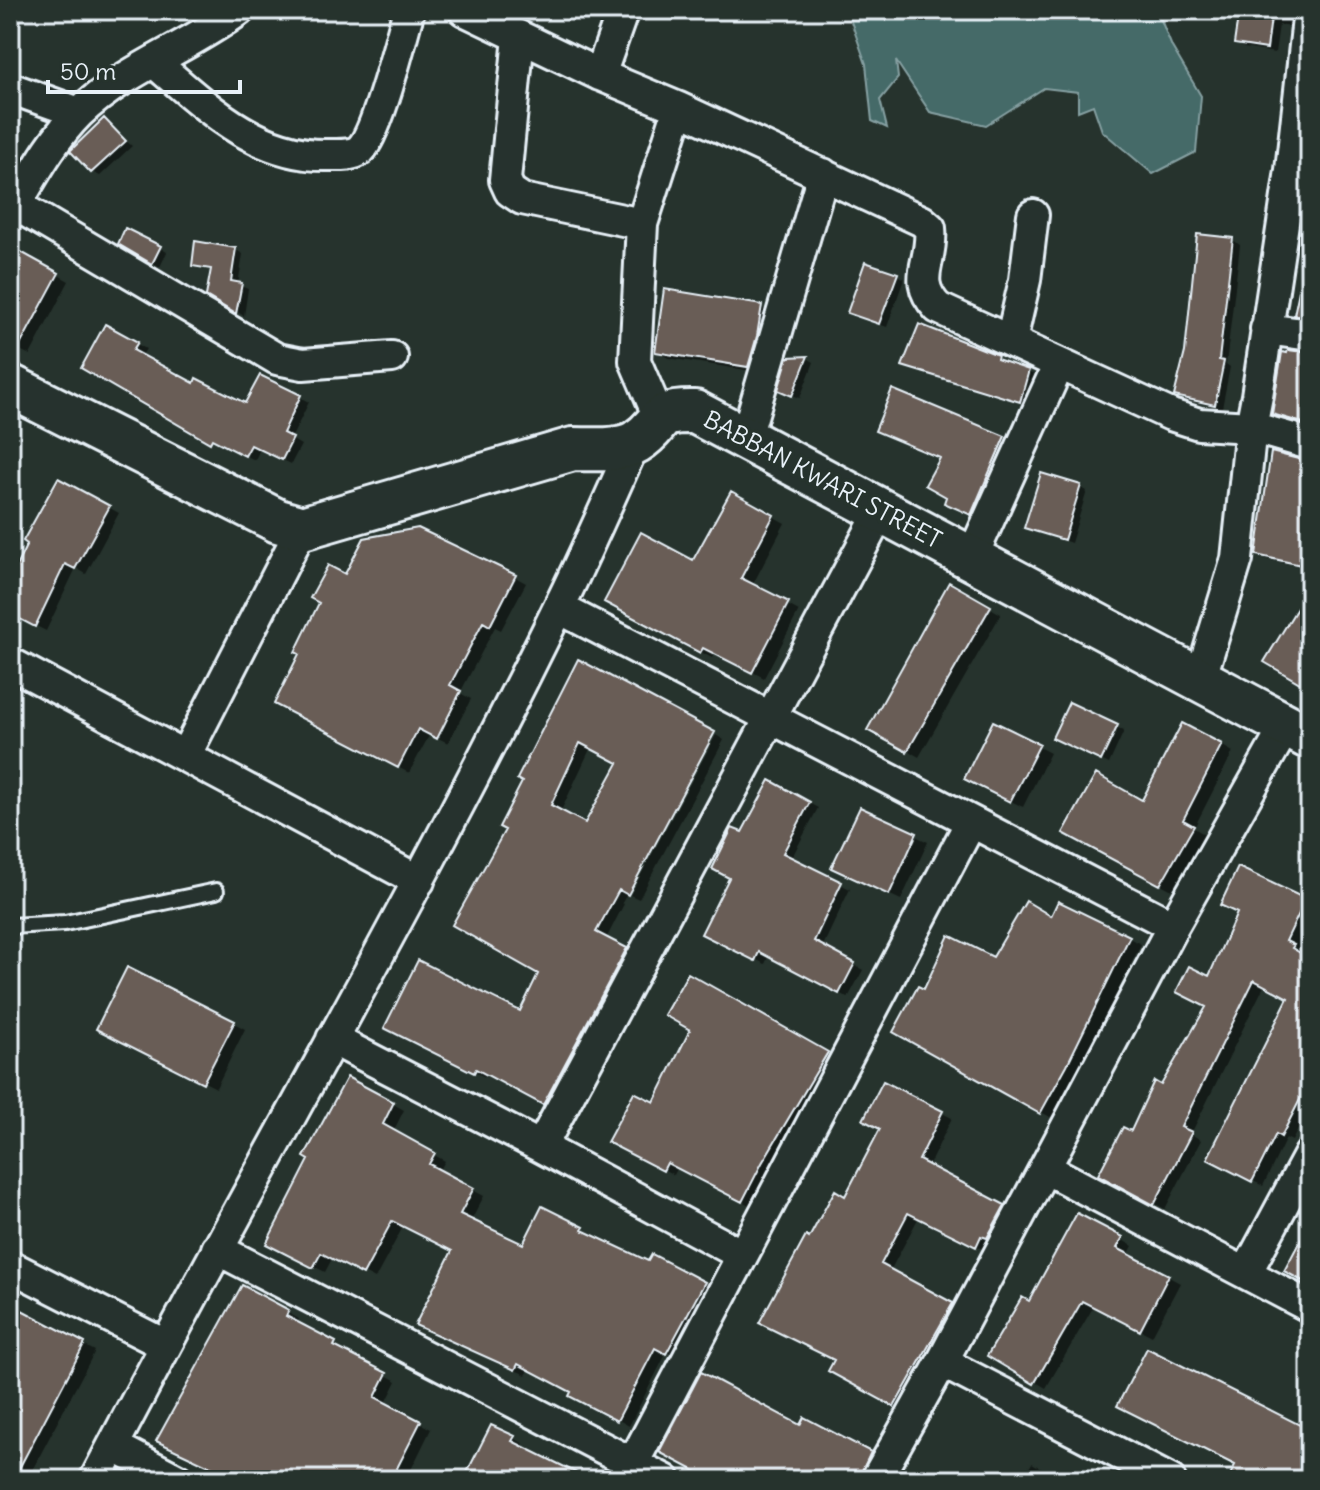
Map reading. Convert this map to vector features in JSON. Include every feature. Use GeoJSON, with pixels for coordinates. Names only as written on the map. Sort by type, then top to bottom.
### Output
{"type":"FeatureCollection","features":[{"type":"Feature","properties":{"kind":"street"},"geometry":{"type":"LineString","coordinates":[[239,10],[122,79],[79,113],[46,154],[13,210],[277,359],[303,364],[392,357]]}},
{"type":"Feature","properties":{"kind":"street"},"geometry":{"type":"LineString","coordinates":[[154,62],[219,117],[244,133],[270,145],[318,156],[346,155],[359,151],[367,139],[387,88],[409,10]]}},
{"type":"Feature","properties":{"kind":"street"},"geometry":{"type":"LineString","coordinates":[[464,10],[922,221],[930,228],[931,237],[922,284],[927,297],[938,308],[1171,415],[1199,424],[1251,427],[1310,444]]}},
{"type":"Feature","properties":{"kind":"street"},"geometry":{"type":"LineString","coordinates":[[600,75],[623,10]]}},
{"type":"Feature","properties":{"kind":"street"},"geometry":{"type":"LineString","coordinates":[[1200,680],[1237,559],[1251,427],[1266,329],[1301,172],[1308,25]]}},
{"type":"Feature","properties":{"kind":"street"},"geometry":{"type":"LineString","coordinates":[[519,37],[505,180],[510,191],[522,199],[642,224]]}},
{"type":"Feature","properties":{"kind":"street"},"geometry":{"type":"LineString","coordinates":[[10,88],[79,113]]}},
{"type":"Feature","properties":{"kind":"street"},"geometry":{"type":"LineString","coordinates":[[95,1480],[165,1345],[419,881],[647,431],[635,361],[642,224],[679,108]]}},
{"type":"Feature","properties":{"kind":"street"},"geometry":{"type":"LineString","coordinates":[[746,437],[823,174]]}},
{"type":"Feature","properties":{"kind":"street"},"geometry":{"type":"LineString","coordinates":[[1011,341],[1025,280],[1033,215]]}},
{"type":"Feature","properties":{"kind":"street"},"geometry":{"type":"LineString","coordinates":[[1266,329],[1310,335]]}},
{"type":"Feature","properties":{"kind":"street"},"geometry":{"type":"LineString","coordinates":[[972,557],[1059,364]]}},
{"type":"Feature","properties":{"kind":"street"},"geometry":{"type":"LineString","coordinates":[[10,386],[278,521],[302,528],[185,756]]}},
{"type":"Feature","properties":{"kind":"street","name":"BABBAN KWARI STREET"},"geometry":{"type":"LineString","coordinates":[[302,528],[573,449],[603,449],[647,431],[674,411],[695,412],[1298,732]]}},
{"type":"Feature","properties":{"kind":"street"},"geometry":{"type":"LineString","coordinates":[[541,1147],[882,509]]}},
{"type":"Feature","properties":{"kind":"street"},"geometry":{"type":"LineString","coordinates":[[559,608],[1173,926]]}},
{"type":"Feature","properties":{"kind":"street"},"geometry":{"type":"LineString","coordinates":[[10,663],[419,881]]}},
{"type":"Feature","properties":{"kind":"street"},"geometry":{"type":"LineString","coordinates":[[876,1480],[942,1362],[1173,926],[1298,732]]}},
{"type":"Feature","properties":{"kind":"street"},"geometry":{"type":"LineString","coordinates":[[633,1463],[971,822]]}},
{"type":"Feature","properties":{"kind":"street"},"geometry":{"type":"LineString","coordinates":[[332,1039],[742,1255]]}},
{"type":"Feature","properties":{"kind":"street"},"geometry":{"type":"LineString","coordinates":[[1246,1273],[1310,1154]]}},
{"type":"Feature","properties":{"kind":"street"},"geometry":{"type":"LineString","coordinates":[[1045,1168],[1310,1307]]}},
{"type":"Feature","properties":{"kind":"street"},"geometry":{"type":"LineString","coordinates":[[217,1249],[665,1480]]}},
{"type":"Feature","properties":{"kind":"street"},"geometry":{"type":"LineString","coordinates":[[10,1266],[165,1345]]}},
{"type":"Feature","properties":{"kind":"street"},"geometry":{"type":"LineString","coordinates":[[942,1362],[1154,1477]]}},
{"type":"Feature","properties":{"kind":"street"},"geometry":{"type":"LineString","coordinates":[[113,1446],[178,1480]]}},
{"type":"Feature","properties":{"kind":"lane"},"geometry":{"type":"LineString","coordinates":[[10,926],[65,923],[216,891]]}},
{"type":"Feature","properties":{"kind":"water"},"geometry":{"type":"Polygon","coordinates":[[[847,10],[1157,10],[1172,47],[1201,96],[1196,152],[1153,174],[1102,131],[1093,105],[1078,111],[1078,92],[1044,88],[986,125],[930,112],[896,61],[898,78],[880,100],[887,128],[872,121],[866,64],[847,10]]]}},
{"type":"Feature","properties":{"kind":"building"},"geometry":{"type":"Polygon","coordinates":[[[1239,10],[1272,10],[1267,49],[1234,44],[1239,10]]]}},
{"type":"Feature","properties":{"kind":"building"},"geometry":{"type":"Polygon","coordinates":[[[104,118],[126,141],[91,173],[70,151],[104,118]]]}},
{"type":"Feature","properties":{"kind":"building"},"geometry":{"type":"Polygon","coordinates":[[[1310,162],[1310,248],[1298,246],[1310,162]]]}},
{"type":"Feature","properties":{"kind":"building"},"geometry":{"type":"Polygon","coordinates":[[[125,228],[161,246],[152,264],[118,244],[125,228]]]}},
{"type":"Feature","properties":{"kind":"building"},"geometry":{"type":"Polygon","coordinates":[[[1197,234],[1233,238],[1219,360],[1224,361],[1215,405],[1174,396],[1185,352],[1197,234]]]}},
{"type":"Feature","properties":{"kind":"building"},"geometry":{"type":"Polygon","coordinates":[[[195,241],[236,248],[231,281],[242,283],[236,314],[206,296],[211,269],[192,266],[195,241]]]}},
{"type":"Feature","properties":{"kind":"building"},"geometry":{"type":"Polygon","coordinates":[[[10,246],[59,273],[11,362],[10,362],[10,246]]]}},
{"type":"Feature","properties":{"kind":"building"},"geometry":{"type":"Polygon","coordinates":[[[865,262],[898,273],[879,324],[847,313],[865,262]]]}},
{"type":"Feature","properties":{"kind":"building"},"geometry":{"type":"Polygon","coordinates":[[[1300,286],[1310,287],[1310,317],[1294,315],[1300,286]]]}},
{"type":"Feature","properties":{"kind":"building"},"geometry":{"type":"Polygon","coordinates":[[[664,289],[762,305],[748,367],[655,352],[664,289]]]}},
{"type":"Feature","properties":{"kind":"building"},"geometry":{"type":"Polygon","coordinates":[[[105,324],[138,342],[133,350],[194,383],[196,378],[245,403],[260,375],[301,395],[283,433],[293,438],[282,460],[251,445],[245,456],[212,439],[210,443],[81,368],[105,324]]]}},
{"type":"Feature","properties":{"kind":"building"},"geometry":{"type":"Polygon","coordinates":[[[919,324],[1029,370],[1020,402],[902,366],[919,324]]]}},
{"type":"Feature","properties":{"kind":"building"},"geometry":{"type":"Polygon","coordinates":[[[1288,350],[1310,353],[1310,425],[1272,414],[1282,352],[1287,353],[1288,350]]]}},
{"type":"Feature","properties":{"kind":"building"},"geometry":{"type":"Polygon","coordinates":[[[808,356],[792,396],[778,390],[788,357],[808,356]]]}},
{"type":"Feature","properties":{"kind":"building"},"geometry":{"type":"Polygon","coordinates":[[[892,389],[1005,436],[971,515],[944,503],[946,497],[925,485],[940,458],[875,431],[892,389]]]}},
{"type":"Feature","properties":{"kind":"building"},"geometry":{"type":"Polygon","coordinates":[[[1271,452],[1310,462],[1310,567],[1256,555],[1271,452]]]}},
{"type":"Feature","properties":{"kind":"building"},"geometry":{"type":"Polygon","coordinates":[[[1041,473],[1081,485],[1064,540],[1024,528],[1041,473]]]}},
{"type":"Feature","properties":{"kind":"building"},"geometry":{"type":"Polygon","coordinates":[[[58,478],[110,506],[75,569],[65,564],[35,627],[10,614],[10,579],[27,544],[23,541],[58,478]]]}},
{"type":"Feature","properties":{"kind":"building"},"geometry":{"type":"Polygon","coordinates":[[[731,491],[774,515],[741,578],[789,602],[752,673],[703,648],[700,653],[604,602],[641,532],[693,560],[731,491]]]}},
{"type":"Feature","properties":{"kind":"building"},"geometry":{"type":"Polygon","coordinates":[[[418,528],[516,575],[490,626],[483,622],[450,685],[461,691],[437,739],[418,729],[398,768],[274,704],[299,654],[295,652],[319,603],[310,598],[328,565],[345,574],[364,538],[418,528]]]}},
{"type":"Feature","properties":{"kind":"building"},"geometry":{"type":"Polygon","coordinates":[[[949,582],[991,606],[907,752],[867,730],[949,582]]]}},
{"type":"Feature","properties":{"kind":"building"},"geometry":{"type":"Polygon","coordinates":[[[1310,587],[1310,677],[1300,683],[1264,662],[1310,587]]]}},
{"type":"Feature","properties":{"kind":"building"},"geometry":{"type":"Polygon","coordinates":[[[578,659],[715,732],[628,895],[619,890],[596,932],[627,948],[543,1105],[476,1069],[474,1073],[384,1028],[418,960],[520,1011],[538,974],[452,925],[505,830],[499,827],[522,782],[517,779],[578,659]],[[580,743],[551,805],[585,823],[618,763],[580,743]]]}},
{"type":"Feature","properties":{"kind":"building"},"geometry":{"type":"Polygon","coordinates":[[[1069,702],[1118,725],[1101,761],[1052,738],[1069,702]]]}},
{"type":"Feature","properties":{"kind":"building"},"geometry":{"type":"Polygon","coordinates":[[[993,721],[1040,744],[1010,802],[964,779],[993,721]]]}},
{"type":"Feature","properties":{"kind":"building"},"geometry":{"type":"Polygon","coordinates":[[[1182,723],[1222,744],[1183,820],[1194,826],[1160,885],[1063,833],[1096,774],[1142,800],[1182,723]]]}},
{"type":"Feature","properties":{"kind":"building"},"geometry":{"type":"Polygon","coordinates":[[[770,780],[810,802],[783,853],[842,882],[814,941],[855,963],[839,994],[759,952],[755,961],[701,934],[729,878],[712,869],[732,828],[742,832],[770,780]]]}},
{"type":"Feature","properties":{"kind":"building"},"geometry":{"type":"Polygon","coordinates":[[[860,807],[917,833],[889,895],[831,868],[860,807]]]}},
{"type":"Feature","properties":{"kind":"building"},"geometry":{"type":"Polygon","coordinates":[[[1238,867],[1306,899],[1286,941],[1309,958],[1310,955],[1310,1080],[1281,1137],[1276,1134],[1252,1182],[1207,1159],[1288,998],[1254,980],[1181,1127],[1192,1132],[1154,1205],[1098,1175],[1123,1127],[1131,1131],[1154,1081],[1161,1085],[1206,1007],[1176,992],[1189,966],[1209,976],[1237,913],[1220,905],[1238,867]]]}},
{"type":"Feature","properties":{"kind":"building"},"geometry":{"type":"Polygon","coordinates":[[[1026,901],[1051,916],[1058,901],[1130,936],[1040,1114],[893,1032],[918,986],[924,989],[949,935],[993,957],[1026,901]]]}},
{"type":"Feature","properties":{"kind":"building"},"geometry":{"type":"Polygon","coordinates":[[[127,967],[235,1021],[203,1083],[96,1029],[127,967]]]}},
{"type":"Feature","properties":{"kind":"building"},"geometry":{"type":"Polygon","coordinates":[[[688,973],[828,1052],[742,1202],[667,1163],[663,1171],[607,1142],[634,1092],[654,1102],[690,1030],[664,1015],[688,973]]]}},
{"type":"Feature","properties":{"kind":"building"},"geometry":{"type":"Polygon","coordinates":[[[347,1077],[394,1102],[383,1124],[435,1153],[429,1164],[474,1188],[460,1214],[523,1244],[542,1206],[584,1227],[582,1230],[648,1261],[652,1254],[705,1282],[666,1354],[655,1348],[617,1421],[518,1364],[515,1370],[415,1325],[452,1251],[392,1221],[363,1275],[321,1253],[313,1268],[266,1244],[309,1160],[304,1157],[347,1077]]]}},
{"type":"Feature","properties":{"kind":"building"},"geometry":{"type":"Polygon","coordinates":[[[883,1081],[943,1111],[919,1160],[1005,1205],[987,1238],[981,1236],[976,1247],[908,1213],[881,1264],[953,1303],[894,1407],[828,1371],[834,1360],[759,1323],[806,1236],[809,1238],[835,1190],[845,1196],[880,1129],[863,1120],[883,1081]]]}},
{"type":"Feature","properties":{"kind":"building"},"geometry":{"type":"Polygon","coordinates":[[[1077,1213],[1123,1237],[1117,1248],[1169,1275],[1140,1331],[1082,1301],[1034,1384],[987,1356],[1022,1297],[1029,1301],[1077,1213]]]}},
{"type":"Feature","properties":{"kind":"building"},"geometry":{"type":"Polygon","coordinates":[[[1310,1222],[1310,1285],[1284,1271],[1310,1222]]]}},
{"type":"Feature","properties":{"kind":"building"},"geometry":{"type":"Polygon","coordinates":[[[242,1285],[289,1310],[286,1316],[336,1342],[334,1346],[387,1373],[375,1397],[421,1421],[391,1480],[239,1480],[156,1441],[242,1285]]]}},
{"type":"Feature","properties":{"kind":"building"},"geometry":{"type":"Polygon","coordinates":[[[16,1307],[85,1343],[13,1480],[10,1480],[10,1318],[16,1307]]]}},
{"type":"Feature","properties":{"kind":"building"},"geometry":{"type":"Polygon","coordinates":[[[1147,1348],[1310,1430],[1310,1452],[1295,1480],[1244,1480],[1231,1473],[1235,1465],[1117,1406],[1147,1348]]]}},
{"type":"Feature","properties":{"kind":"building"},"geometry":{"type":"Polygon","coordinates":[[[701,1372],[800,1425],[804,1417],[871,1452],[858,1480],[712,1480],[659,1452],[701,1372]]]}},
{"type":"Feature","properties":{"kind":"building"},"geometry":{"type":"Polygon","coordinates":[[[491,1425],[515,1436],[512,1441],[591,1480],[463,1480],[491,1425]]]}}]}
